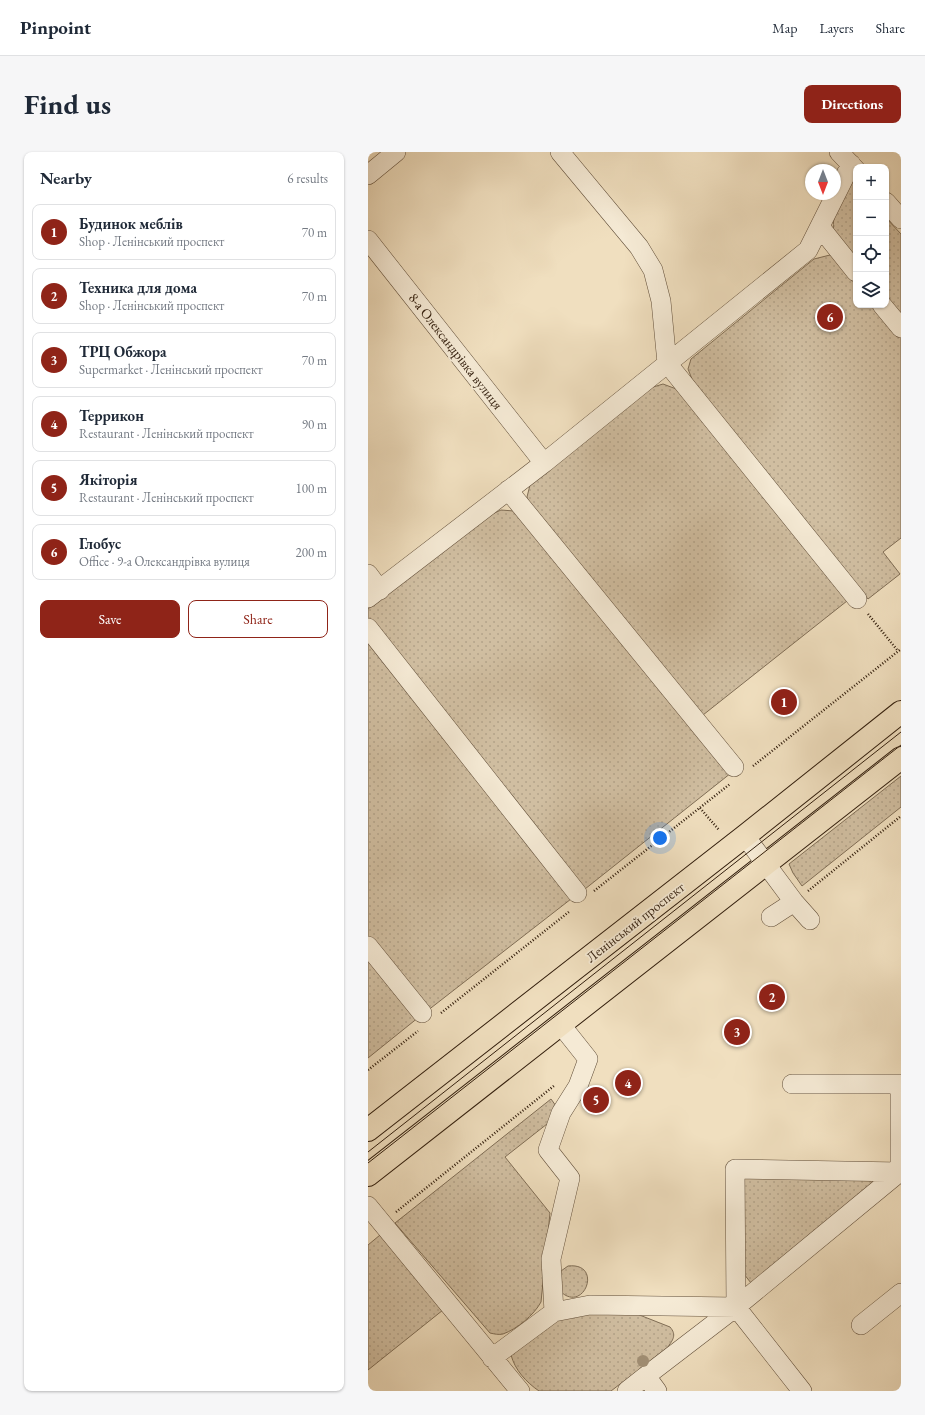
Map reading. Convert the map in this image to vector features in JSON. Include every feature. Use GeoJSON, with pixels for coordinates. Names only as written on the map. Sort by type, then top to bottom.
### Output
{"type":"FeatureCollection","features":[{"type":"Feature","properties":{"kind":"main road","name":"Ленінський проспект"},"geometry":{"type":"LineString","coordinates":[[368,1130],[745,836],[901,712]]}},
{"type":"Feature","properties":{"kind":"main road"},"geometry":{"type":"LineString","coordinates":[[368,1175],[901,758]]}},
{"type":"Feature","properties":{"kind":"street"},"geometry":{"type":"LineString","coordinates":[[368,175],[396,152]]}},
{"type":"Feature","properties":{"kind":"street"},"geometry":{"type":"LineString","coordinates":[[560,152],[639,247],[652,270],[661,301],[667,363],[857,599]]}},
{"type":"Feature","properties":{"kind":"street"},"geometry":{"type":"LineString","coordinates":[[368,574],[374,594],[544,462],[808,250],[849,162]]}},
{"type":"Feature","properties":{"kind":"street"},"geometry":{"type":"LineString","coordinates":[[889,205],[901,219]]}},
{"type":"Feature","properties":{"kind":"street"},"geometry":{"type":"LineString","coordinates":[[820,227],[853,268]]}},
{"type":"Feature","properties":{"kind":"street","name":"8-а Олександрівка вулиця"},"geometry":{"type":"LineString","coordinates":[[368,240],[544,462]]}},
{"type":"Feature","properties":{"kind":"street"},"geometry":{"type":"LineString","coordinates":[[884,308],[901,328]]}},
{"type":"Feature","properties":{"kind":"street"},"geometry":{"type":"LineString","coordinates":[[508,490],[739,772]]}},
{"type":"Feature","properties":{"kind":"street"},"geometry":{"type":"LineString","coordinates":[[368,628],[579,900]]}},
{"type":"Feature","properties":{"kind":"street"},"geometry":{"type":"LineString","coordinates":[[745,836],[794,902],[810,920]]}},
{"type":"Feature","properties":{"kind":"street"},"geometry":{"type":"LineString","coordinates":[[771,917],[794,902]]}},
{"type":"Feature","properties":{"kind":"street"},"geometry":{"type":"LineString","coordinates":[[368,946],[426,1019]]}},
{"type":"Feature","properties":{"kind":"street"},"geometry":{"type":"LineString","coordinates":[[554,1312],[552,1259],[570,1178],[548,1150],[561,1113],[578,1086],[588,1059],[561,1025]]}},
{"type":"Feature","properties":{"kind":"street"},"geometry":{"type":"LineString","coordinates":[[900,1171],[901,1069]]}},
{"type":"Feature","properties":{"kind":"street"},"geometry":{"type":"LineString","coordinates":[[792,1084],[900,1084]]}},
{"type":"Feature","properties":{"kind":"street"},"geometry":{"type":"LineString","coordinates":[[802,1391],[736,1307],[735,1169],[900,1171]]}},
{"type":"Feature","properties":{"kind":"street"},"geometry":{"type":"LineString","coordinates":[[627,1391],[652,1384],[736,1307],[900,1171]]}},
{"type":"Feature","properties":{"kind":"street"},"geometry":{"type":"LineString","coordinates":[[368,1206],[520,1391]]}},
{"type":"Feature","properties":{"kind":"street"},"geometry":{"type":"LineString","coordinates":[[861,1324],[901,1293]]}},
{"type":"Feature","properties":{"kind":"street"},"geometry":{"type":"LineString","coordinates":[[492,1358],[554,1312],[590,1305],[736,1307]]}},
{"type":"Feature","properties":{"kind":"path"},"geometry":{"type":"LineString","coordinates":[[368,1070],[426,1019],[700,808],[739,772],[900,650],[857,599]]}},
{"type":"Feature","properties":{"kind":"path"},"geometry":{"type":"LineString","coordinates":[[700,808],[720,832]]}},
{"type":"Feature","properties":{"kind":"path"},"geometry":{"type":"LineString","coordinates":[[794,902],[901,816]]}},
{"type":"Feature","properties":{"kind":"path"},"geometry":{"type":"LineString","coordinates":[[382,1223],[557,1084]]}},
{"type":"Feature","properties":{"kind":"shaded area"},"geometry":{"type":"Polygon","coordinates":[[[852,182],[853,259],[835,235],[833,228],[835,214],[852,182]]]}},
{"type":"Feature","properties":{"kind":"shaded area"},"geometry":{"type":"Polygon","coordinates":[[[889,221],[901,234],[901,319],[889,304],[889,221]]]}},
{"type":"Feature","properties":{"kind":"shaded area"},"geometry":{"type":"Polygon","coordinates":[[[830,255],[842,261],[853,275],[853,308],[879,308],[901,336],[901,538],[883,552],[900,574],[868,599],[699,389],[692,379],[688,369],[691,359],[814,259],[830,255]]]}},
{"type":"Feature","properties":{"kind":"shaded area"},"geometry":{"type":"Polygon","coordinates":[[[663,384],[679,390],[847,601],[703,715],[533,514],[527,497],[531,481],[650,388],[663,384]]]}},
{"type":"Feature","properties":{"kind":"shaded area"},"geometry":{"type":"Polygon","coordinates":[[[501,510],[514,511],[731,773],[585,889],[368,618],[368,609],[488,516],[501,510]]]}},
{"type":"Feature","properties":{"kind":"shaded area"},"geometry":{"type":"Polygon","coordinates":[[[368,641],[571,899],[427,1011],[368,937],[368,641]]]}},
{"type":"Feature","properties":{"kind":"shaded area"},"geometry":{"type":"Polygon","coordinates":[[[901,776],[901,807],[802,886],[789,864],[901,776]]]}},
{"type":"Feature","properties":{"kind":"shaded area"},"geometry":{"type":"Polygon","coordinates":[[[368,954],[419,1017],[368,1058],[368,954]]]}},
{"type":"Feature","properties":{"kind":"shaded area"},"geometry":{"type":"Polygon","coordinates":[[[551,1099],[561,1113],[505,1157],[550,1213],[541,1302],[530,1317],[514,1329],[501,1334],[490,1333],[395,1223],[551,1099]]]}},
{"type":"Feature","properties":{"kind":"shaded area"},"geometry":{"type":"Polygon","coordinates":[[[741,1177],[876,1180],[751,1283],[740,1269],[741,1177]]]}},
{"type":"Feature","properties":{"kind":"shaded area"},"geometry":{"type":"Polygon","coordinates":[[[380,1235],[443,1310],[368,1370],[368,1245],[380,1235]]]}},
{"type":"Feature","properties":{"kind":"shaded area"},"geometry":{"type":"Polygon","coordinates":[[[568,1266],[579,1267],[585,1272],[588,1278],[583,1293],[576,1297],[569,1297],[560,1291],[561,1271],[568,1266]]]}},
{"type":"Feature","properties":{"kind":"shaded area"},"geometry":{"type":"Polygon","coordinates":[[[564,1314],[637,1314],[670,1327],[674,1335],[667,1348],[611,1391],[539,1391],[530,1384],[515,1366],[511,1355],[564,1314]]]}},
{"type":"Feature","properties":{"kind":"tram line"},"geometry":{"type":"LineString","coordinates":[[368,1152],[901,732]]}},
{"type":"Feature","properties":{"kind":"tram line"},"geometry":{"type":"LineString","coordinates":[[368,1163],[901,745]]}},
{"type":"Feature","properties":{"kind":"place","name":"Глобус"},"geometry":{"type":"Point","coordinates":[830,317]}},
{"type":"Feature","properties":{"kind":"place","name":"Будинок меблів"},"geometry":{"type":"Point","coordinates":[784,702]}},
{"type":"Feature","properties":{"kind":"place","name":"Техника для дома"},"geometry":{"type":"Point","coordinates":[772,997]}},
{"type":"Feature","properties":{"kind":"place","name":"ТРЦ Обжора"},"geometry":{"type":"Point","coordinates":[737,1032]}},
{"type":"Feature","properties":{"kind":"place","name":"Террикон"},"geometry":{"type":"Point","coordinates":[628,1083]}},
{"type":"Feature","properties":{"kind":"place","name":"Якіторія"},"geometry":{"type":"Point","coordinates":[596,1100]}}]}
